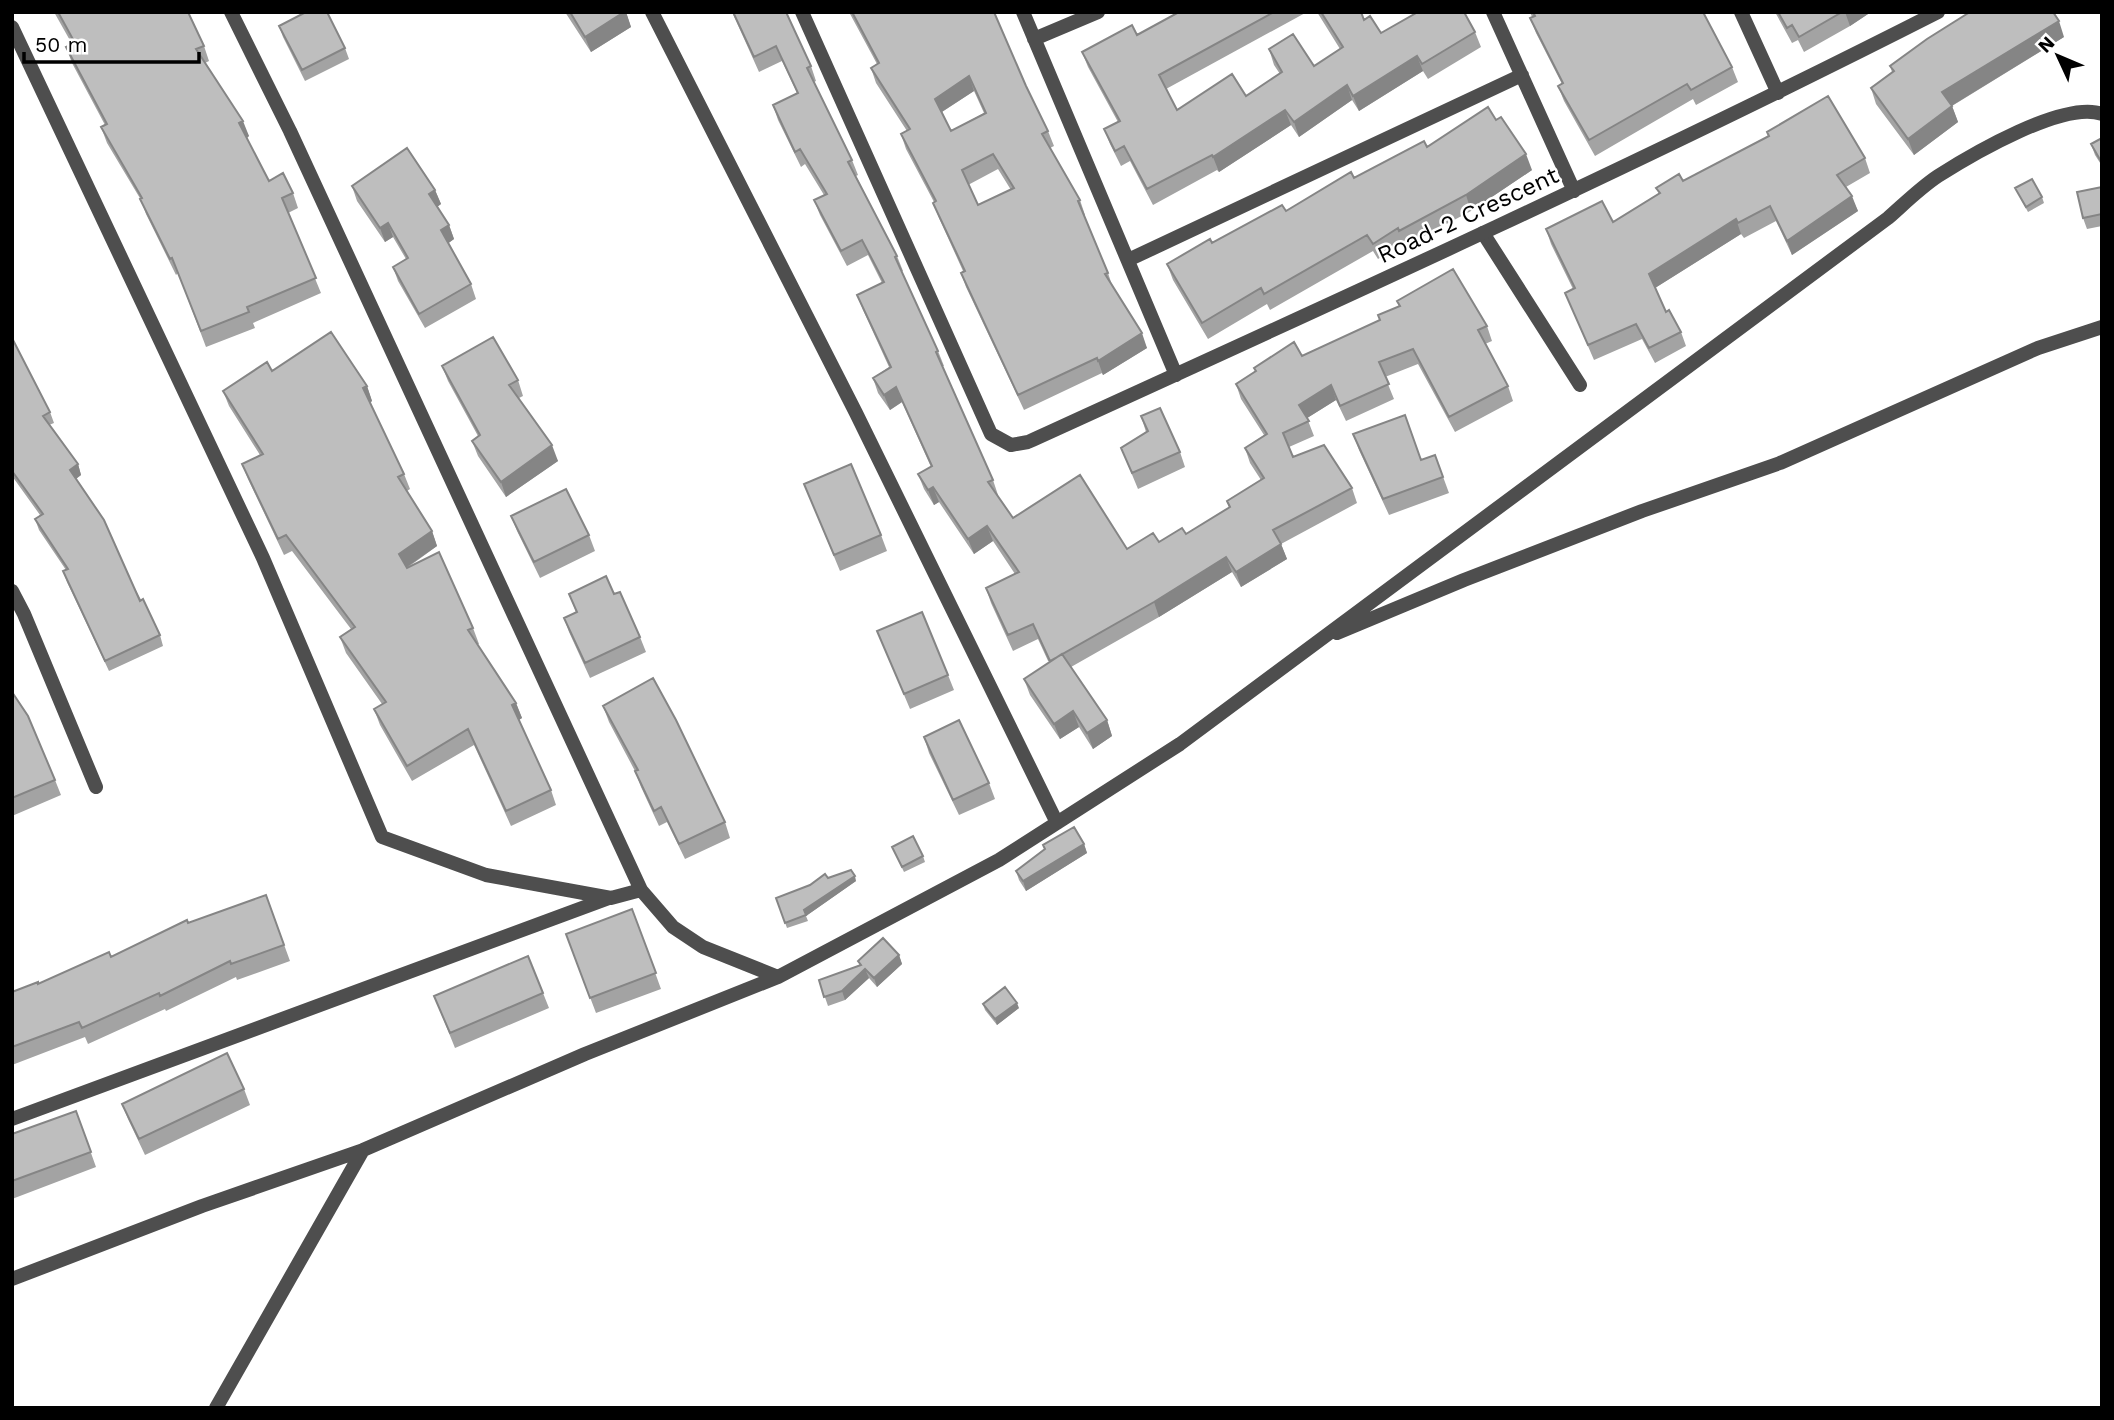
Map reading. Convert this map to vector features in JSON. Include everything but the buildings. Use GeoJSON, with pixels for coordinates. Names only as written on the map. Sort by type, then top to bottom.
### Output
{"type":"FeatureCollection","features":[{"type":"Feature","properties":{"kind":"street"},"geometry":{"type":"LineString","coordinates":[[231,12],[290,131],[641,890],[673,927],[703,947],[778,977]]}},
{"type":"Feature","properties":{"kind":"street"},"geometry":{"type":"LineString","coordinates":[[652,12],[856,413],[1057,823]]}},
{"type":"Feature","properties":{"kind":"street","name":"Road-2 Crescent"},"geometry":{"type":"LineString","coordinates":[[802,12],[991,434],[1011,445],[1028,442],[1574,191],[1938,12]]}},
{"type":"Feature","properties":{"kind":"street"},"geometry":{"type":"LineString","coordinates":[[1023,12],[1176,375]]}},
{"type":"Feature","properties":{"kind":"street"},"geometry":{"type":"LineString","coordinates":[[1034,39],[1098,12]]}},
{"type":"Feature","properties":{"kind":"street"},"geometry":{"type":"LineString","coordinates":[[1493,12],[1574,191]]}},
{"type":"Feature","properties":{"kind":"street"},"geometry":{"type":"LineString","coordinates":[[1741,12],[1778,93]]}},
{"type":"Feature","properties":{"kind":"street"},"geometry":{"type":"LineString","coordinates":[[12,27],[263,558],[382,837],[486,875],[611,898]]}},
{"type":"Feature","properties":{"kind":"street"},"geometry":{"type":"LineString","coordinates":[[1128,260],[1522,75]]}},
{"type":"Feature","properties":{"kind":"street"},"geometry":{"type":"LineString","coordinates":[[12,1279],[202,1206],[363,1150],[584,1054],[778,977],[999,860],[1180,744],[1877,226],[1936,178],[1993,144],[2068,113],[2102,114]]}},
{"type":"Feature","properties":{"kind":"street"},"geometry":{"type":"LineString","coordinates":[[1483,233],[1580,385]]}},
{"type":"Feature","properties":{"kind":"street"},"geometry":{"type":"LineString","coordinates":[[1317,641],[1642,511],[1780,463],[2038,348],[2102,327]]}},
{"type":"Feature","properties":{"kind":"street"},"geometry":{"type":"LineString","coordinates":[[12,591],[18,618],[96,787]]}},
{"type":"Feature","properties":{"kind":"street"},"geometry":{"type":"LineString","coordinates":[[12,1119],[611,898],[641,890]]}},
{"type":"Feature","properties":{"kind":"street"},"geometry":{"type":"LineString","coordinates":[[216,1408],[363,1150]]}}]}
